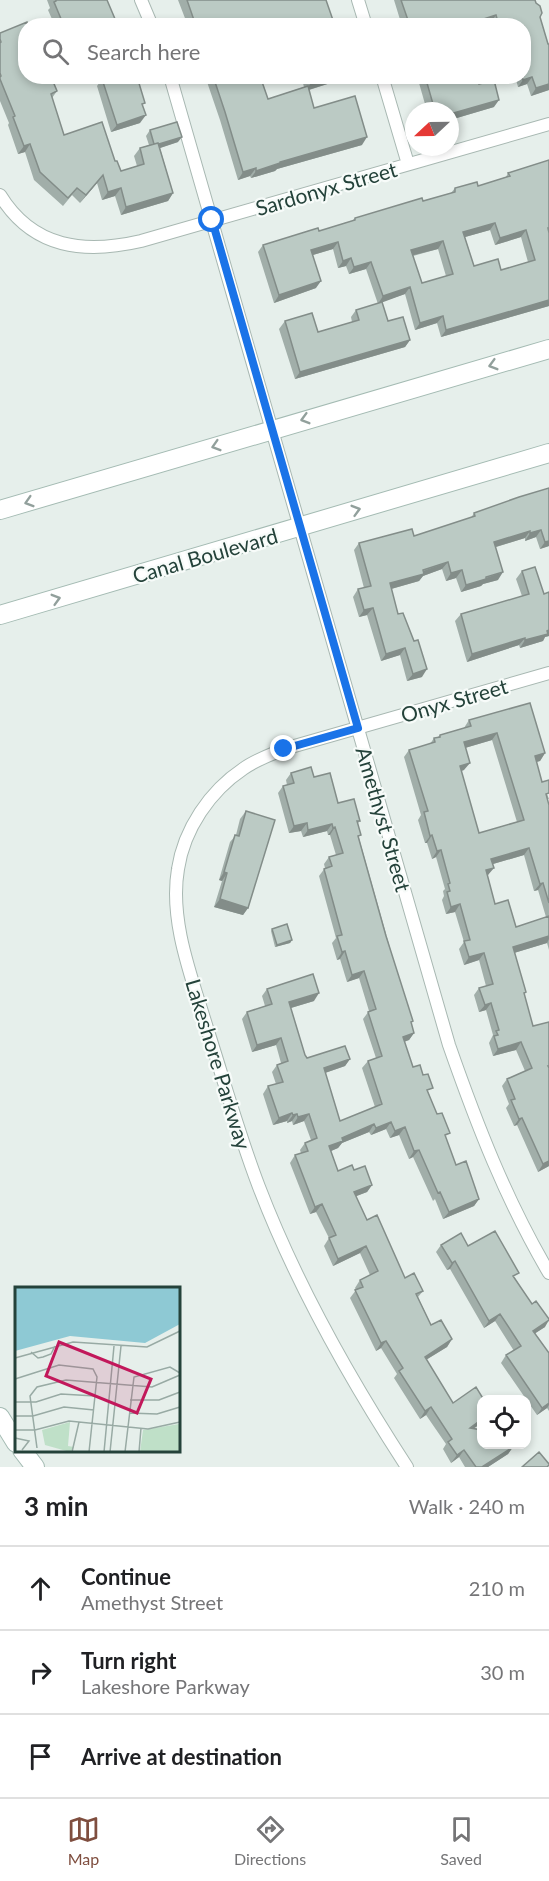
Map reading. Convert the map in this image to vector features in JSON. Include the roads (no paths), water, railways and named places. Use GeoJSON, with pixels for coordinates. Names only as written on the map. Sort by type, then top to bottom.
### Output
{"type":"FeatureCollection","features":[{"type":"Feature","properties":{"kind":"street"},"geometry":{"type":"LineString","coordinates":[[141,0],[149,18]]}},
{"type":"Feature","properties":{"kind":"street"},"geometry":{"type":"LineString","coordinates":[[358,0],[364,18]]}},
{"type":"Feature","properties":{"kind":"street","name":"Amethyst Street"},"geometry":{"type":"LineString","coordinates":[[172,84],[449,1045],[493,1165],[527,1236],[549,1273]]}},
{"type":"Feature","properties":{"kind":"street"},"geometry":{"type":"LineString","coordinates":[[384,84],[408,165]]}},
{"type":"Feature","properties":{"kind":"street","name":"Sardonyx Street"},"geometry":{"type":"LineString","coordinates":[[0,195],[7,207],[43,237],[73,246],[115,247],[549,124]]}},
{"type":"Feature","properties":{"kind":"street"},"geometry":{"type":"LineString","coordinates":[[0,510],[549,349]]}},
{"type":"Feature","properties":{"kind":"street","name":"Canal Boulevard"},"geometry":{"type":"LineString","coordinates":[[0,615],[549,453]]}},
{"type":"Feature","properties":{"kind":"street","name":"Onyx Street"},"geometry":{"type":"LineString","coordinates":[[358,728],[549,673]]}},
{"type":"Feature","properties":{"kind":"street","name":"Lakeshore Parkway"},"geometry":{"type":"LineString","coordinates":[[358,728],[284,749],[250,765],[228,781],[209,800],[194,823],[180,860],[175,896],[190,971],[259,1188],[329,1340],[368,1409],[406,1467]]}},
{"type":"Feature","properties":{"kind":"street"},"geometry":{"type":"LineString","coordinates":[[0,1417],[15,1441]]}},
{"type":"Feature","properties":{"kind":"street"},"geometry":{"type":"LineString","coordinates":[[24,1452],[35,1467]]}}]}
